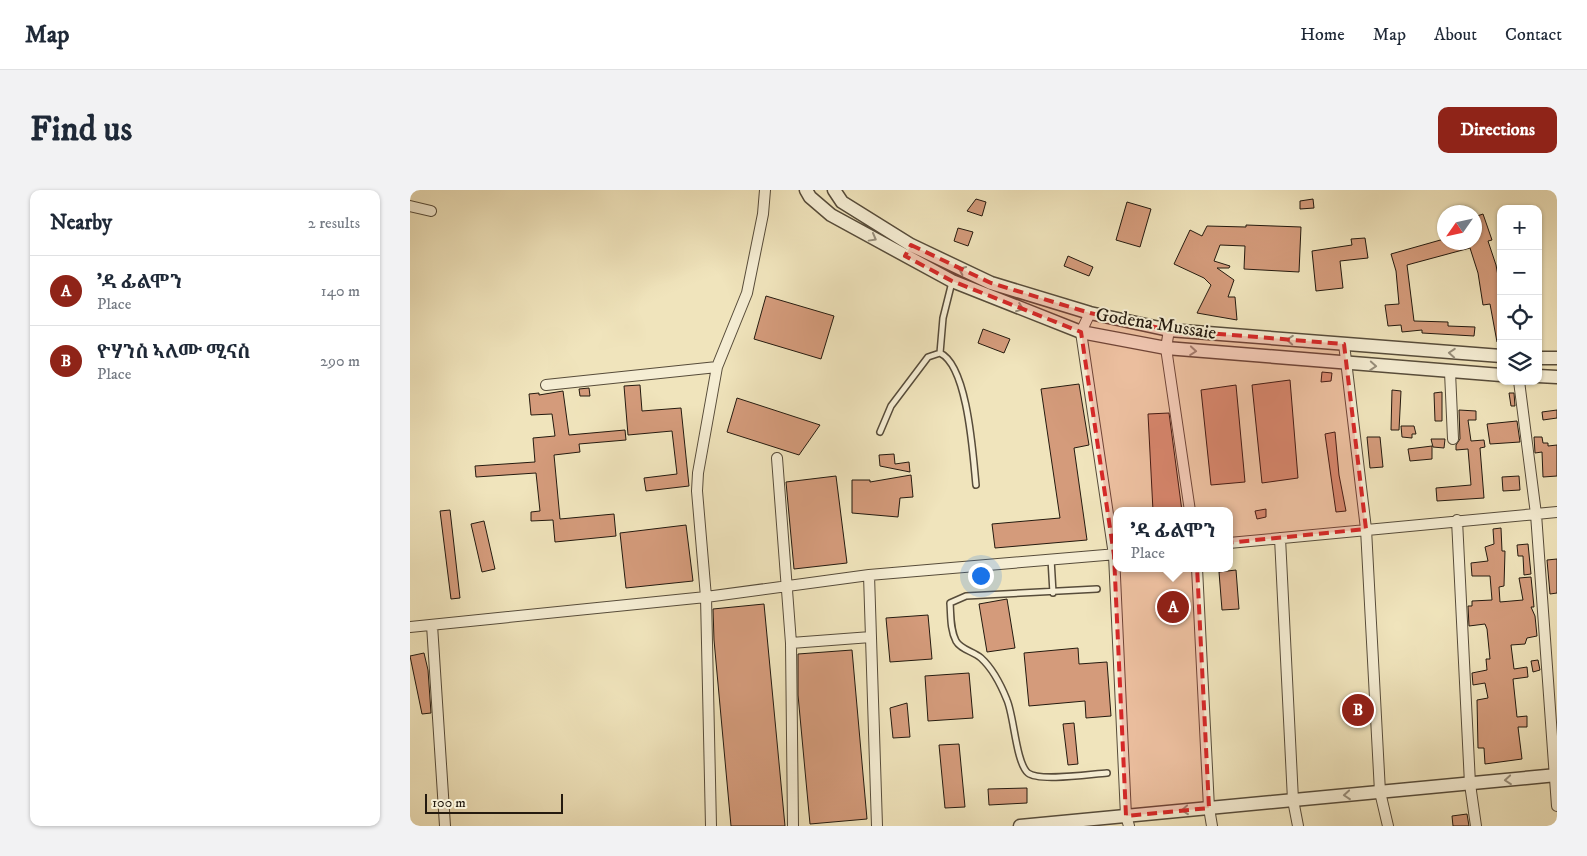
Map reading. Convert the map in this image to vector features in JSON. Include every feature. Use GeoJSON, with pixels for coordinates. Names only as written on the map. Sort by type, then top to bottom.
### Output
{"type":"FeatureCollection","features":[{"type":"Feature","properties":{"kind":"street"},"geometry":{"type":"LineString","coordinates":[[711,826],[706,597],[698,482],[717,367],[747,293],[763,214],[765,190]]}},
{"type":"Feature","properties":{"kind":"street","name":"Godena Mussaie"},"geometry":{"type":"LineString","coordinates":[[806,190],[810,197],[830,214],[908,251],[991,283],[1090,313],[1169,330],[1497,356]]}},
{"type":"Feature","properties":{"kind":"street","name":"Godena Mussaie"},"geometry":{"type":"LineString","coordinates":[[834,190],[842,202],[952,281],[1082,332],[1166,348],[1497,375]]}},
{"type":"Feature","properties":{"kind":"street"},"geometry":{"type":"LineString","coordinates":[[410,206],[431,211]]}},
{"type":"Feature","properties":{"kind":"street"},"geometry":{"type":"LineString","coordinates":[[1090,313],[1082,332],[1113,541]]}},
{"type":"Feature","properties":{"kind":"street"},"geometry":{"type":"LineString","coordinates":[[1169,330],[1166,348],[1189,507]]}},
{"type":"Feature","properties":{"kind":"street"},"geometry":{"type":"LineString","coordinates":[[1344,344],[1366,529],[1380,792],[1388,826]]}},
{"type":"Feature","properties":{"kind":"street"},"geometry":{"type":"LineString","coordinates":[[1542,358],[1557,358]]}},
{"type":"Feature","properties":{"kind":"street"},"geometry":{"type":"LineString","coordinates":[[546,385],[717,367]]}},
{"type":"Feature","properties":{"kind":"street"},"geometry":{"type":"LineString","coordinates":[[1450,372],[1453,439]]}},
{"type":"Feature","properties":{"kind":"street"},"geometry":{"type":"LineString","coordinates":[[1542,376],[1557,376]]}},
{"type":"Feature","properties":{"kind":"street"},"geometry":{"type":"LineString","coordinates":[[1520,385],[1536,514],[1557,806]]}},
{"type":"Feature","properties":{"kind":"street"},"geometry":{"type":"LineString","coordinates":[[777,458],[791,643],[793,826]]}},
{"type":"Feature","properties":{"kind":"street"},"geometry":{"type":"LineString","coordinates":[[1233,543],[1557,512]]}},
{"type":"Feature","properties":{"kind":"street"},"geometry":{"type":"LineString","coordinates":[[1457,520],[1470,784],[1476,826]]}},
{"type":"Feature","properties":{"kind":"street"},"geometry":{"type":"LineString","coordinates":[[1280,538],[1293,800],[1298,826]]}},
{"type":"Feature","properties":{"kind":"street"},"geometry":{"type":"LineString","coordinates":[[410,627],[706,597],[869,575],[1113,554]]}},
{"type":"Feature","properties":{"kind":"street"},"geometry":{"type":"LineString","coordinates":[[1116,572],[1127,821]]}},
{"type":"Feature","properties":{"kind":"street"},"geometry":{"type":"LineString","coordinates":[[1197,572],[1209,808],[1212,826]]}},
{"type":"Feature","properties":{"kind":"street"},"geometry":{"type":"LineString","coordinates":[[869,575],[877,826]]}},
{"type":"Feature","properties":{"kind":"street"},"geometry":{"type":"LineString","coordinates":[[432,625],[445,826]]}},
{"type":"Feature","properties":{"kind":"street"},"geometry":{"type":"LineString","coordinates":[[791,643],[871,636]]}},
{"type":"Feature","properties":{"kind":"street"},"geometry":{"type":"LineString","coordinates":[[1020,826],[1127,821],[1209,808],[1555,776]]}},
{"type":"Feature","properties":{"kind":"lane"},"geometry":{"type":"LineString","coordinates":[[940,353],[943,318],[952,281]]}},
{"type":"Feature","properties":{"kind":"lane"},"geometry":{"type":"LineString","coordinates":[[880,432],[891,406],[928,357],[940,353]]}},
{"type":"Feature","properties":{"kind":"lane"},"geometry":{"type":"LineString","coordinates":[[940,353],[948,358],[956,371],[963,395],[970,423],[976,485]]}},
{"type":"Feature","properties":{"kind":"lane"},"geometry":{"type":"LineString","coordinates":[[1051,558],[1052,592]]}},
{"type":"Feature","properties":{"kind":"lane"},"geometry":{"type":"LineString","coordinates":[[1097,588],[958,598],[950,603],[952,630],[959,645],[979,656],[988,665],[1001,688],[1013,716],[1023,766],[1029,774],[1040,777],[1107,772]]}},
{"type":"Feature","properties":{"kind":"highlighted area"},"geometry":{"type":"Polygon","coordinates":[[[911,245],[991,283],[1090,313],[1169,330],[1344,344],[1366,529],[1196,546],[1209,808],[1126,816],[1114,555],[1081,332],[952,281],[905,256],[911,245]]]}},
{"type":"Feature","properties":{"kind":"building"},"geometry":{"type":"Polygon","coordinates":[[[976,199],[986,202],[982,216],[967,211],[976,199]]]}},
{"type":"Feature","properties":{"kind":"building"},"geometry":{"type":"Polygon","coordinates":[[[1313,199],[1314,208],[1300,209],[1300,201],[1313,199]]]}},
{"type":"Feature","properties":{"kind":"building"},"geometry":{"type":"Polygon","coordinates":[[[1127,202],[1151,209],[1140,247],[1116,240],[1127,202]]]}},
{"type":"Feature","properties":{"kind":"building"},"geometry":{"type":"Polygon","coordinates":[[[1482,214],[1492,240],[1488,241],[1497,270],[1497,342],[1490,304],[1483,305],[1478,273],[1471,250],[1482,250],[1482,214]]]}},
{"type":"Feature","properties":{"kind":"building"},"geometry":{"type":"Polygon","coordinates":[[[1246,225],[1301,227],[1299,272],[1244,269],[1245,246],[1220,245],[1214,261],[1230,266],[1229,268],[1217,268],[1234,280],[1228,297],[1235,297],[1237,320],[1197,313],[1211,285],[1204,278],[1174,264],[1190,230],[1202,236],[1207,226],[1246,227],[1246,225]]]}},
{"type":"Feature","properties":{"kind":"building"},"geometry":{"type":"Polygon","coordinates":[[[958,228],[973,232],[968,246],[954,241],[958,228]]]}},
{"type":"Feature","properties":{"kind":"building"},"geometry":{"type":"Polygon","coordinates":[[[1365,238],[1368,258],[1340,261],[1343,288],[1316,291],[1312,251],[1352,245],[1351,239],[1365,238]]]}},
{"type":"Feature","properties":{"kind":"building"},"geometry":{"type":"Polygon","coordinates":[[[1437,241],[1437,250],[1463,250],[1407,265],[1414,321],[1448,322],[1448,326],[1475,327],[1474,336],[1422,333],[1422,330],[1402,332],[1401,325],[1388,326],[1385,305],[1399,304],[1396,271],[1391,254],[1437,241]]]}},
{"type":"Feature","properties":{"kind":"building"},"geometry":{"type":"Polygon","coordinates":[[[1068,256],[1093,267],[1089,276],[1064,266],[1068,256]]]}},
{"type":"Feature","properties":{"kind":"building"},"geometry":{"type":"Polygon","coordinates":[[[766,296],[834,316],[821,359],[754,339],[766,296]]]}},
{"type":"Feature","properties":{"kind":"building"},"geometry":{"type":"Polygon","coordinates":[[[983,329],[1010,339],[1004,353],[978,343],[983,329]]]}},
{"type":"Feature","properties":{"kind":"building"},"geometry":{"type":"Polygon","coordinates":[[[1322,372],[1332,373],[1331,381],[1321,382],[1322,372]]]}},
{"type":"Feature","properties":{"kind":"building"},"geometry":{"type":"Polygon","coordinates":[[[1290,380],[1298,478],[1262,483],[1252,385],[1290,380]]]}},
{"type":"Feature","properties":{"kind":"building"},"geometry":{"type":"Polygon","coordinates":[[[1079,384],[1089,445],[1074,448],[1087,540],[995,548],[992,524],[1060,518],[1041,389],[1079,384]]]}},
{"type":"Feature","properties":{"kind":"building"},"geometry":{"type":"Polygon","coordinates":[[[640,385],[642,411],[681,408],[689,486],[646,491],[644,478],[677,474],[672,431],[628,435],[624,386],[640,385]]]}},
{"type":"Feature","properties":{"kind":"building"},"geometry":{"type":"Polygon","coordinates":[[[1236,385],[1245,482],[1211,485],[1201,390],[1236,385]]]}},
{"type":"Feature","properties":{"kind":"building"},"geometry":{"type":"Polygon","coordinates":[[[589,388],[590,396],[580,396],[579,389],[589,388]]]}},
{"type":"Feature","properties":{"kind":"building"},"geometry":{"type":"Polygon","coordinates":[[[1392,390],[1401,391],[1399,430],[1391,430],[1392,390]]]}},
{"type":"Feature","properties":{"kind":"building"},"geometry":{"type":"Polygon","coordinates":[[[563,391],[569,435],[625,430],[626,440],[579,444],[580,452],[554,455],[560,519],[614,514],[616,536],[555,542],[553,520],[531,521],[531,512],[540,511],[536,473],[476,477],[475,466],[535,462],[533,438],[555,436],[552,414],[531,415],[529,394],[539,393],[539,395],[563,391]]]}},
{"type":"Feature","properties":{"kind":"building"},"geometry":{"type":"Polygon","coordinates":[[[1442,392],[1442,421],[1435,421],[1434,393],[1442,392]]]}},
{"type":"Feature","properties":{"kind":"building"},"geometry":{"type":"Polygon","coordinates":[[[1509,393],[1514,393],[1515,406],[1511,406],[1509,393]]]}},
{"type":"Feature","properties":{"kind":"building"},"geometry":{"type":"Polygon","coordinates":[[[737,398],[820,425],[799,455],[727,432],[737,398]]]}},
{"type":"Feature","properties":{"kind":"building"},"geometry":{"type":"Polygon","coordinates":[[[1459,410],[1476,411],[1476,420],[1468,420],[1471,441],[1484,440],[1485,447],[1480,448],[1484,498],[1437,501],[1436,488],[1471,485],[1468,449],[1456,450],[1456,445],[1460,439],[1459,410]]]}},
{"type":"Feature","properties":{"kind":"building"},"geometry":{"type":"Polygon","coordinates":[[[1557,410],[1557,418],[1543,420],[1542,412],[1557,410]]]}},
{"type":"Feature","properties":{"kind":"building"},"geometry":{"type":"Polygon","coordinates":[[[1169,413],[1181,507],[1153,507],[1148,414],[1169,413]]]}},
{"type":"Feature","properties":{"kind":"building"},"geometry":{"type":"Polygon","coordinates":[[[1517,421],[1520,442],[1490,444],[1487,424],[1517,421]]]}},
{"type":"Feature","properties":{"kind":"building"},"geometry":{"type":"Polygon","coordinates":[[[1401,426],[1414,426],[1416,434],[1412,434],[1412,438],[1402,437],[1401,426]]]}},
{"type":"Feature","properties":{"kind":"building"},"geometry":{"type":"Polygon","coordinates":[[[1335,432],[1339,475],[1346,511],[1336,512],[1325,434],[1335,432]]]}},
{"type":"Feature","properties":{"kind":"building"},"geometry":{"type":"Polygon","coordinates":[[[1367,437],[1380,437],[1383,467],[1370,468],[1367,437]]]}},
{"type":"Feature","properties":{"kind":"building"},"geometry":{"type":"Polygon","coordinates":[[[1534,437],[1542,437],[1543,443],[1548,443],[1548,446],[1557,445],[1557,476],[1543,477],[1542,452],[1535,453],[1534,437]]]}},
{"type":"Feature","properties":{"kind":"building"},"geometry":{"type":"Polygon","coordinates":[[[1431,439],[1445,439],[1444,448],[1433,447],[1431,439]]]}},
{"type":"Feature","properties":{"kind":"building"},"geometry":{"type":"Polygon","coordinates":[[[1432,446],[1432,459],[1410,461],[1408,449],[1432,446]]]}},
{"type":"Feature","properties":{"kind":"building"},"geometry":{"type":"Polygon","coordinates":[[[894,454],[895,464],[909,462],[910,472],[880,466],[879,455],[894,454]]]}},
{"type":"Feature","properties":{"kind":"building"},"geometry":{"type":"Polygon","coordinates":[[[911,475],[913,497],[900,498],[898,517],[852,513],[852,480],[870,480],[870,482],[911,475]]]}},
{"type":"Feature","properties":{"kind":"building"},"geometry":{"type":"Polygon","coordinates":[[[836,476],[847,563],[794,569],[786,482],[836,476]]]}},
{"type":"Feature","properties":{"kind":"building"},"geometry":{"type":"Polygon","coordinates":[[[1519,476],[1520,490],[1503,491],[1502,477],[1519,476]]]}},
{"type":"Feature","properties":{"kind":"building"},"geometry":{"type":"Polygon","coordinates":[[[1266,509],[1266,517],[1257,519],[1255,511],[1266,509]]]}},
{"type":"Feature","properties":{"kind":"building"},"geometry":{"type":"Polygon","coordinates":[[[450,510],[460,598],[451,599],[440,511],[450,510]]]}},
{"type":"Feature","properties":{"kind":"building"},"geometry":{"type":"Polygon","coordinates":[[[484,521],[495,569],[482,572],[471,524],[484,521]]]}},
{"type":"Feature","properties":{"kind":"building"},"geometry":{"type":"Polygon","coordinates":[[[686,525],[693,581],[626,588],[620,533],[686,525]]]}},
{"type":"Feature","properties":{"kind":"building"},"geometry":{"type":"Polygon","coordinates":[[[1501,528],[1502,551],[1505,551],[1504,586],[1499,587],[1500,602],[1523,600],[1519,578],[1531,577],[1534,607],[1531,607],[1535,616],[1537,636],[1527,638],[1525,644],[1511,645],[1514,669],[1527,667],[1528,677],[1513,679],[1517,717],[1527,716],[1527,727],[1518,727],[1522,759],[1485,764],[1484,748],[1478,748],[1477,700],[1488,698],[1485,683],[1473,685],[1472,673],[1487,670],[1486,659],[1490,659],[1487,629],[1485,624],[1469,626],[1468,606],[1472,606],[1472,601],[1492,600],[1490,576],[1472,576],[1471,563],[1488,561],[1485,547],[1494,544],[1493,529],[1501,528]]]}},
{"type":"Feature","properties":{"kind":"building"},"geometry":{"type":"Polygon","coordinates":[[[1528,544],[1531,574],[1524,575],[1523,556],[1518,556],[1517,545],[1528,544]]]}},
{"type":"Feature","properties":{"kind":"building"},"geometry":{"type":"Polygon","coordinates":[[[1557,559],[1557,593],[1550,594],[1547,560],[1557,559]]]}},
{"type":"Feature","properties":{"kind":"building"},"geometry":{"type":"Polygon","coordinates":[[[1236,570],[1239,609],[1222,610],[1219,572],[1233,572],[1236,570]]]}},
{"type":"Feature","properties":{"kind":"building"},"geometry":{"type":"Polygon","coordinates":[[[1007,599],[1015,648],[987,652],[979,604],[1007,599]]]}},
{"type":"Feature","properties":{"kind":"building"},"geometry":{"type":"Polygon","coordinates":[[[764,604],[785,826],[731,826],[714,640],[713,609],[764,604]]]}},
{"type":"Feature","properties":{"kind":"building"},"geometry":{"type":"Polygon","coordinates":[[[928,615],[932,659],[890,662],[886,618],[928,615]]]}},
{"type":"Feature","properties":{"kind":"building"},"geometry":{"type":"Polygon","coordinates":[[[1078,648],[1079,664],[1107,662],[1111,716],[1086,718],[1085,701],[1029,706],[1024,653],[1078,648]]]}},
{"type":"Feature","properties":{"kind":"building"},"geometry":{"type":"Polygon","coordinates":[[[852,650],[867,819],[810,824],[798,695],[798,654],[852,650]]]}},
{"type":"Feature","properties":{"kind":"building"},"geometry":{"type":"Polygon","coordinates":[[[424,653],[428,670],[431,713],[422,714],[410,656],[424,653]]]}},
{"type":"Feature","properties":{"kind":"building"},"geometry":{"type":"Polygon","coordinates":[[[1538,660],[1540,670],[1533,672],[1531,661],[1538,660]]]}},
{"type":"Feature","properties":{"kind":"building"},"geometry":{"type":"Polygon","coordinates":[[[969,673],[973,718],[928,721],[925,676],[969,673]]]}},
{"type":"Feature","properties":{"kind":"building"},"geometry":{"type":"Polygon","coordinates":[[[907,703],[910,737],[893,738],[890,708],[907,703]]]}},
{"type":"Feature","properties":{"kind":"building"},"geometry":{"type":"Polygon","coordinates":[[[1074,723],[1078,764],[1068,765],[1063,724],[1074,723]]]}},
{"type":"Feature","properties":{"kind":"building"},"geometry":{"type":"Polygon","coordinates":[[[959,744],[965,807],[945,808],[939,745],[959,744]]]}},
{"type":"Feature","properties":{"kind":"building"},"geometry":{"type":"Polygon","coordinates":[[[1027,788],[1027,803],[989,805],[988,789],[1027,788]]]}},
{"type":"Feature","properties":{"kind":"building"},"geometry":{"type":"Polygon","coordinates":[[[1467,814],[1469,826],[1453,826],[1452,816],[1467,814]]]}},
{"type":"Feature","properties":{"kind":"place","name":"'ዳ ፊልሞን"},"geometry":{"type":"Point","coordinates":[1173,607]}},
{"type":"Feature","properties":{"kind":"place","name":"ዮሃንስ ኣለሙ ሚናስ"},"geometry":{"type":"Point","coordinates":[1358,710]}}]}
